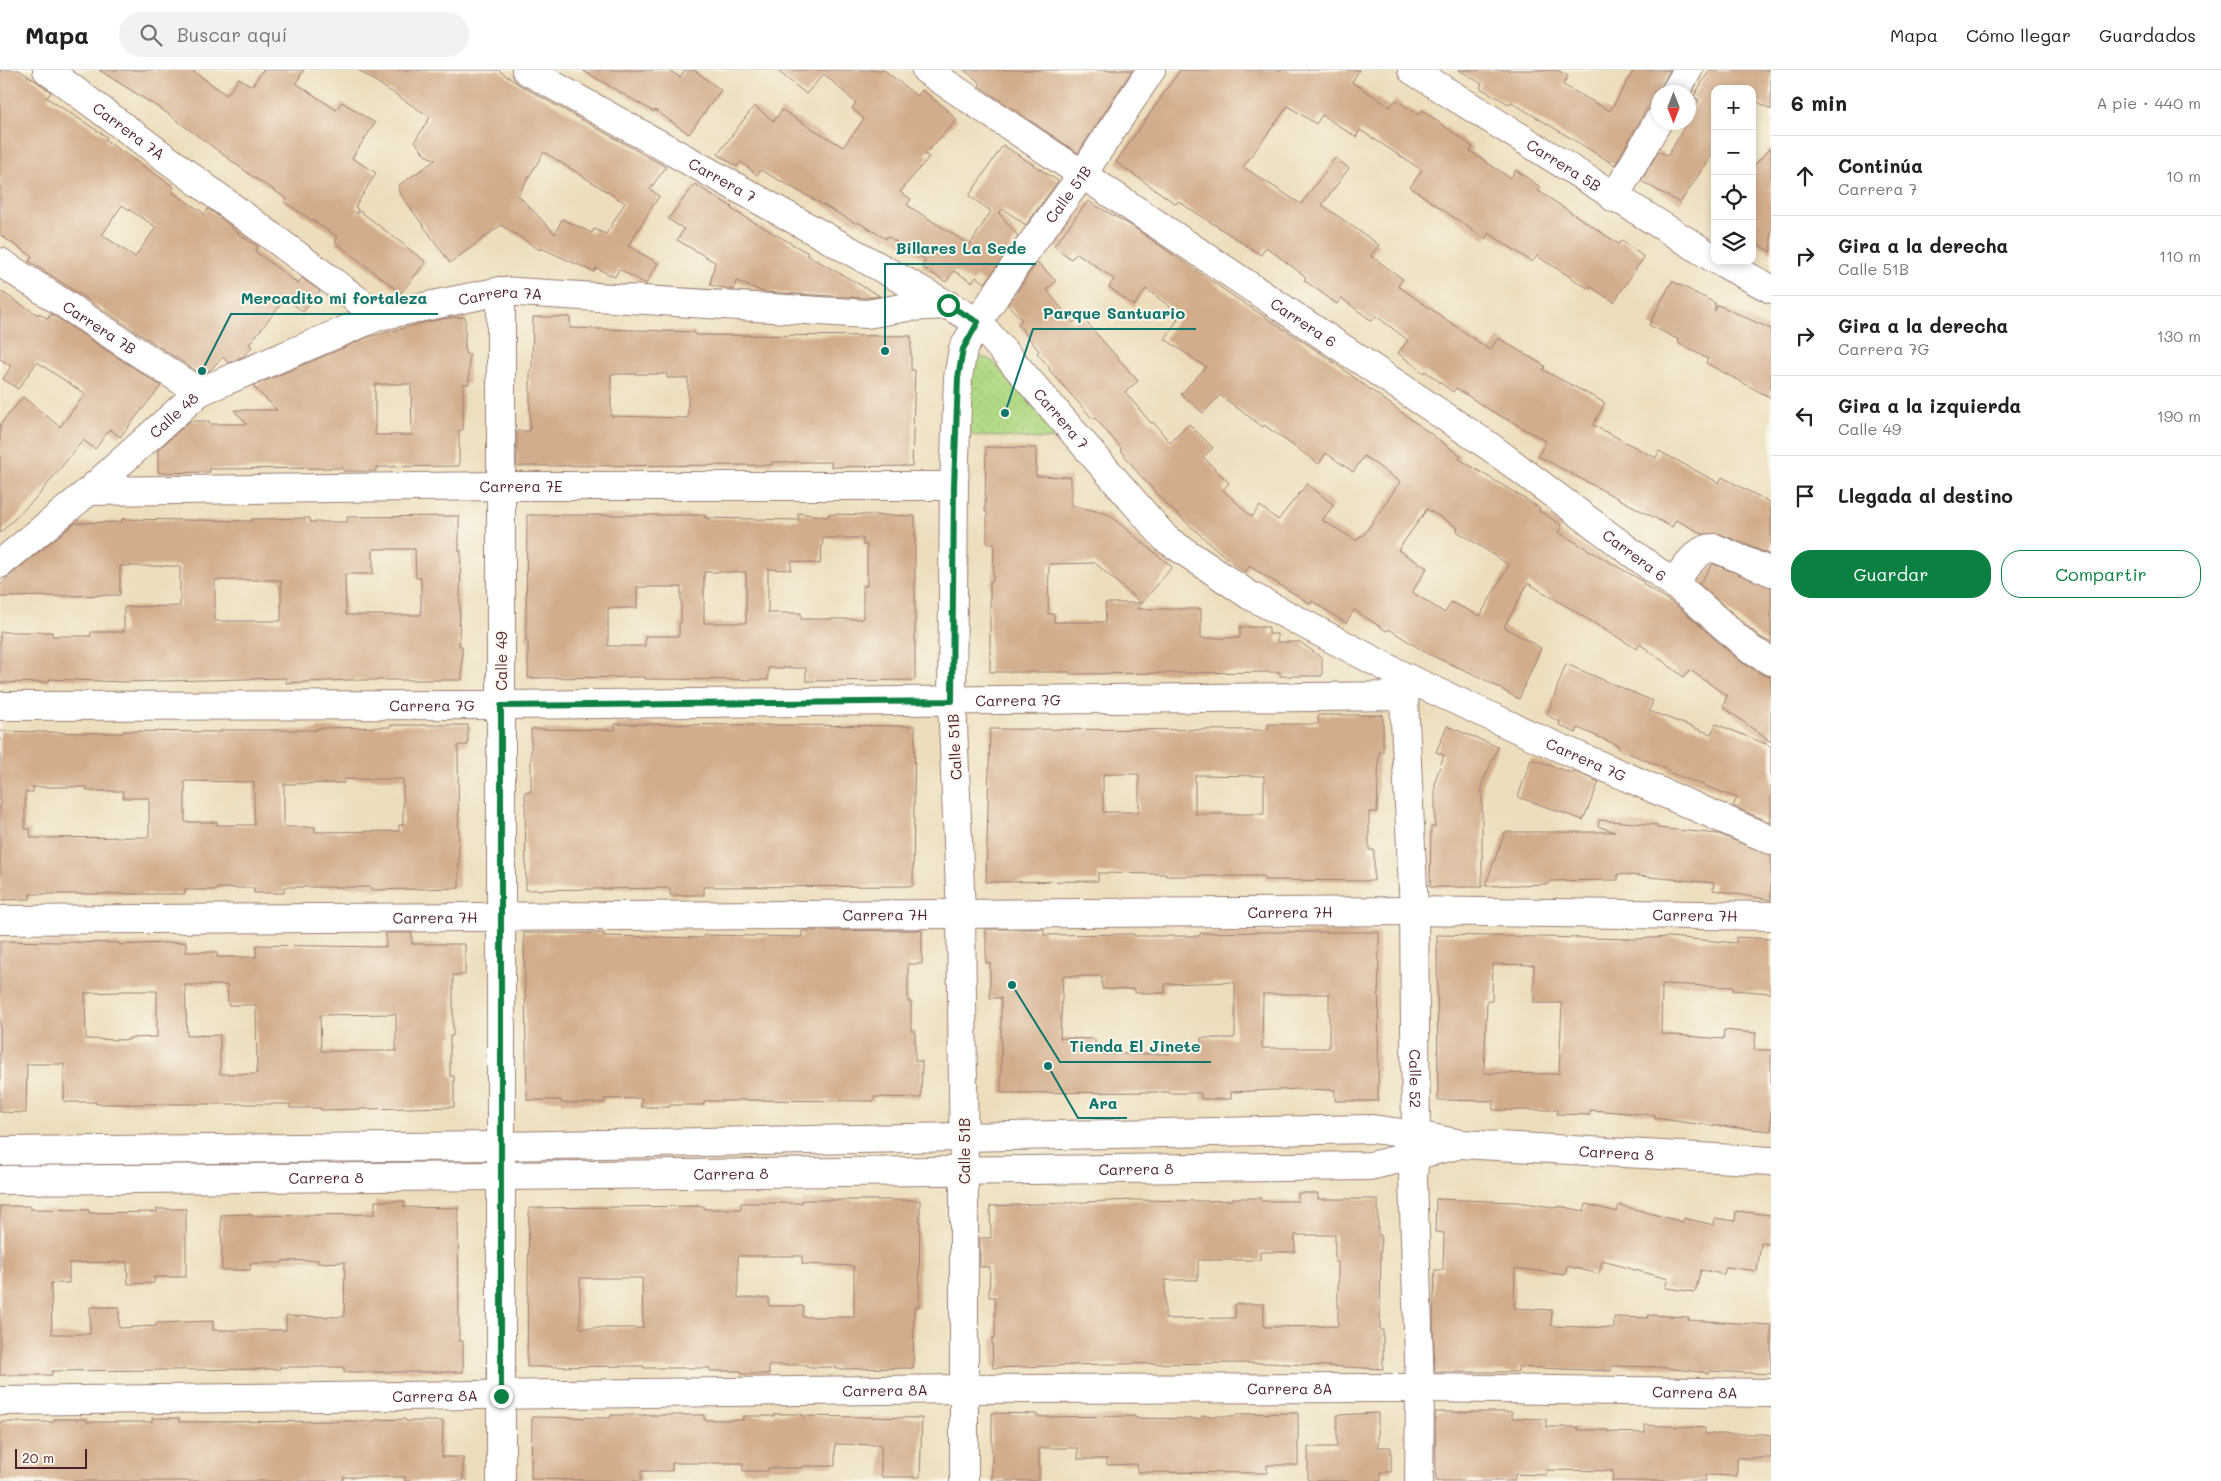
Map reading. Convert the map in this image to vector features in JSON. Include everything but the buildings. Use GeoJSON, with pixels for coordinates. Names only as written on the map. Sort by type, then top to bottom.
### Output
{"type":"FeatureCollection","features":[{"type":"Feature","properties":{"kind":"street","name":"Carrera 7A"},"geometry":{"type":"LineString","coordinates":[[47,70],[379,316],[501,291],[867,314],[908,307],[948,305]]}},
{"type":"Feature","properties":{"kind":"street","name":"Carrera 7"},"geometry":{"type":"LineString","coordinates":[[526,70],[978,322],[1166,539],[1249,595],[1404,686]]}},
{"type":"Feature","properties":{"kind":"street","name":"Carrera 6"},"geometry":{"type":"LineString","coordinates":[[926,70],[1489,446],[1673,583],[1751,650],[1771,661]]}},
{"type":"Feature","properties":{"kind":"street","name":"Calle 51B"},"geometry":{"type":"LineString","coordinates":[[964,1481],[964,1137],[961,913],[952,701],[954,486],[958,378],[963,349],[978,322],[1015,266],[1082,175],[1151,70]]}},
{"type":"Feature","properties":{"kind":"street","name":"Carrera 5B"},"geometry":{"type":"LineString","coordinates":[[1412,70],[1614,198],[1711,257]]}},
{"type":"Feature","properties":{"kind":"street"},"geometry":{"type":"LineString","coordinates":[[1679,85],[1688,70]]}},
{"type":"Feature","properties":{"kind":"street"},"geometry":{"type":"LineString","coordinates":[[1614,198],[1653,130]]}},
{"type":"Feature","properties":{"kind":"street","name":"Carrera 7B"},"geometry":{"type":"LineString","coordinates":[[0,262],[199,392]]}},
{"type":"Feature","properties":{"kind":"street"},"geometry":{"type":"LineString","coordinates":[[1726,265],[1771,289]]}},
{"type":"Feature","properties":{"kind":"street","name":"Calle 49"},"geometry":{"type":"LineString","coordinates":[[501,291],[501,1481]]}},
{"type":"Feature","properties":{"kind":"street","name":"Calle 48"},"geometry":{"type":"LineString","coordinates":[[0,564],[89,491],[199,392],[379,316]]}},
{"type":"Feature","properties":{"kind":"street","name":"Carrera 7E"},"geometry":{"type":"LineString","coordinates":[[89,491],[501,486],[954,486]]}},
{"type":"Feature","properties":{"kind":"street","name":"Carrera 6"},"geometry":{"type":"LineString","coordinates":[[1673,583],[1700,551],[1707,547],[1715,548],[1771,572]]}},
{"type":"Feature","properties":{"kind":"street","name":"Carrera 7G"},"geometry":{"type":"LineString","coordinates":[[0,706],[501,706],[952,701],[1404,686],[1533,736],[1771,840]]}},
{"type":"Feature","properties":{"kind":"street","name":"Calle 52"},"geometry":{"type":"LineString","coordinates":[[1404,686],[1414,911],[1415,1145],[1412,1178],[1420,1388],[1419,1481]]}},
{"type":"Feature","properties":{"kind":"street","name":"Carrera 7H"},"geometry":{"type":"LineString","coordinates":[[0,920],[1414,911],[1771,916]]}},
{"type":"Feature","properties":{"kind":"street","name":"Carrera 8"},"geometry":{"type":"LineString","coordinates":[[0,1151],[501,1146],[1372,1129],[1415,1145],[1460,1144],[1771,1161]]}},
{"type":"Feature","properties":{"kind":"street","name":"Carrera 8"},"geometry":{"type":"LineString","coordinates":[[0,1180],[1370,1166],[1415,1145]]}},
{"type":"Feature","properties":{"kind":"street","name":"Carrera 8A"},"geometry":{"type":"LineString","coordinates":[[0,1401],[964,1390],[1420,1388],[1771,1393]]}},
{"type":"Feature","properties":{"kind":"green space"},"geometry":{"type":"Polygon","coordinates":[[[978,356],[991,360],[1063,431],[1063,440],[964,435],[972,358],[978,356]]]}},
{"type":"Feature","properties":{"kind":"place","name":"Billares La Sede"},"geometry":{"type":"Point","coordinates":[885,351]}},
{"type":"Feature","properties":{"kind":"place","name":"Mercadito mi fortaleza"},"geometry":{"type":"Point","coordinates":[202,371]}},
{"type":"Feature","properties":{"kind":"place","name":"Parque Santuario"},"geometry":{"type":"Point","coordinates":[1005,413]}},
{"type":"Feature","properties":{"kind":"place","name":"Tienda El Jinete"},"geometry":{"type":"Point","coordinates":[1012,985]}},
{"type":"Feature","properties":{"kind":"place","name":"Ara"},"geometry":{"type":"Point","coordinates":[1048,1066]}},
{"type":"Feature","properties":{"kind":"route"},"geometry":{"type":"LineString","coordinates":[[501,1396],[501,706],[952,701],[954,486],[958,378],[963,349],[978,322],[948,305]]}}]}
